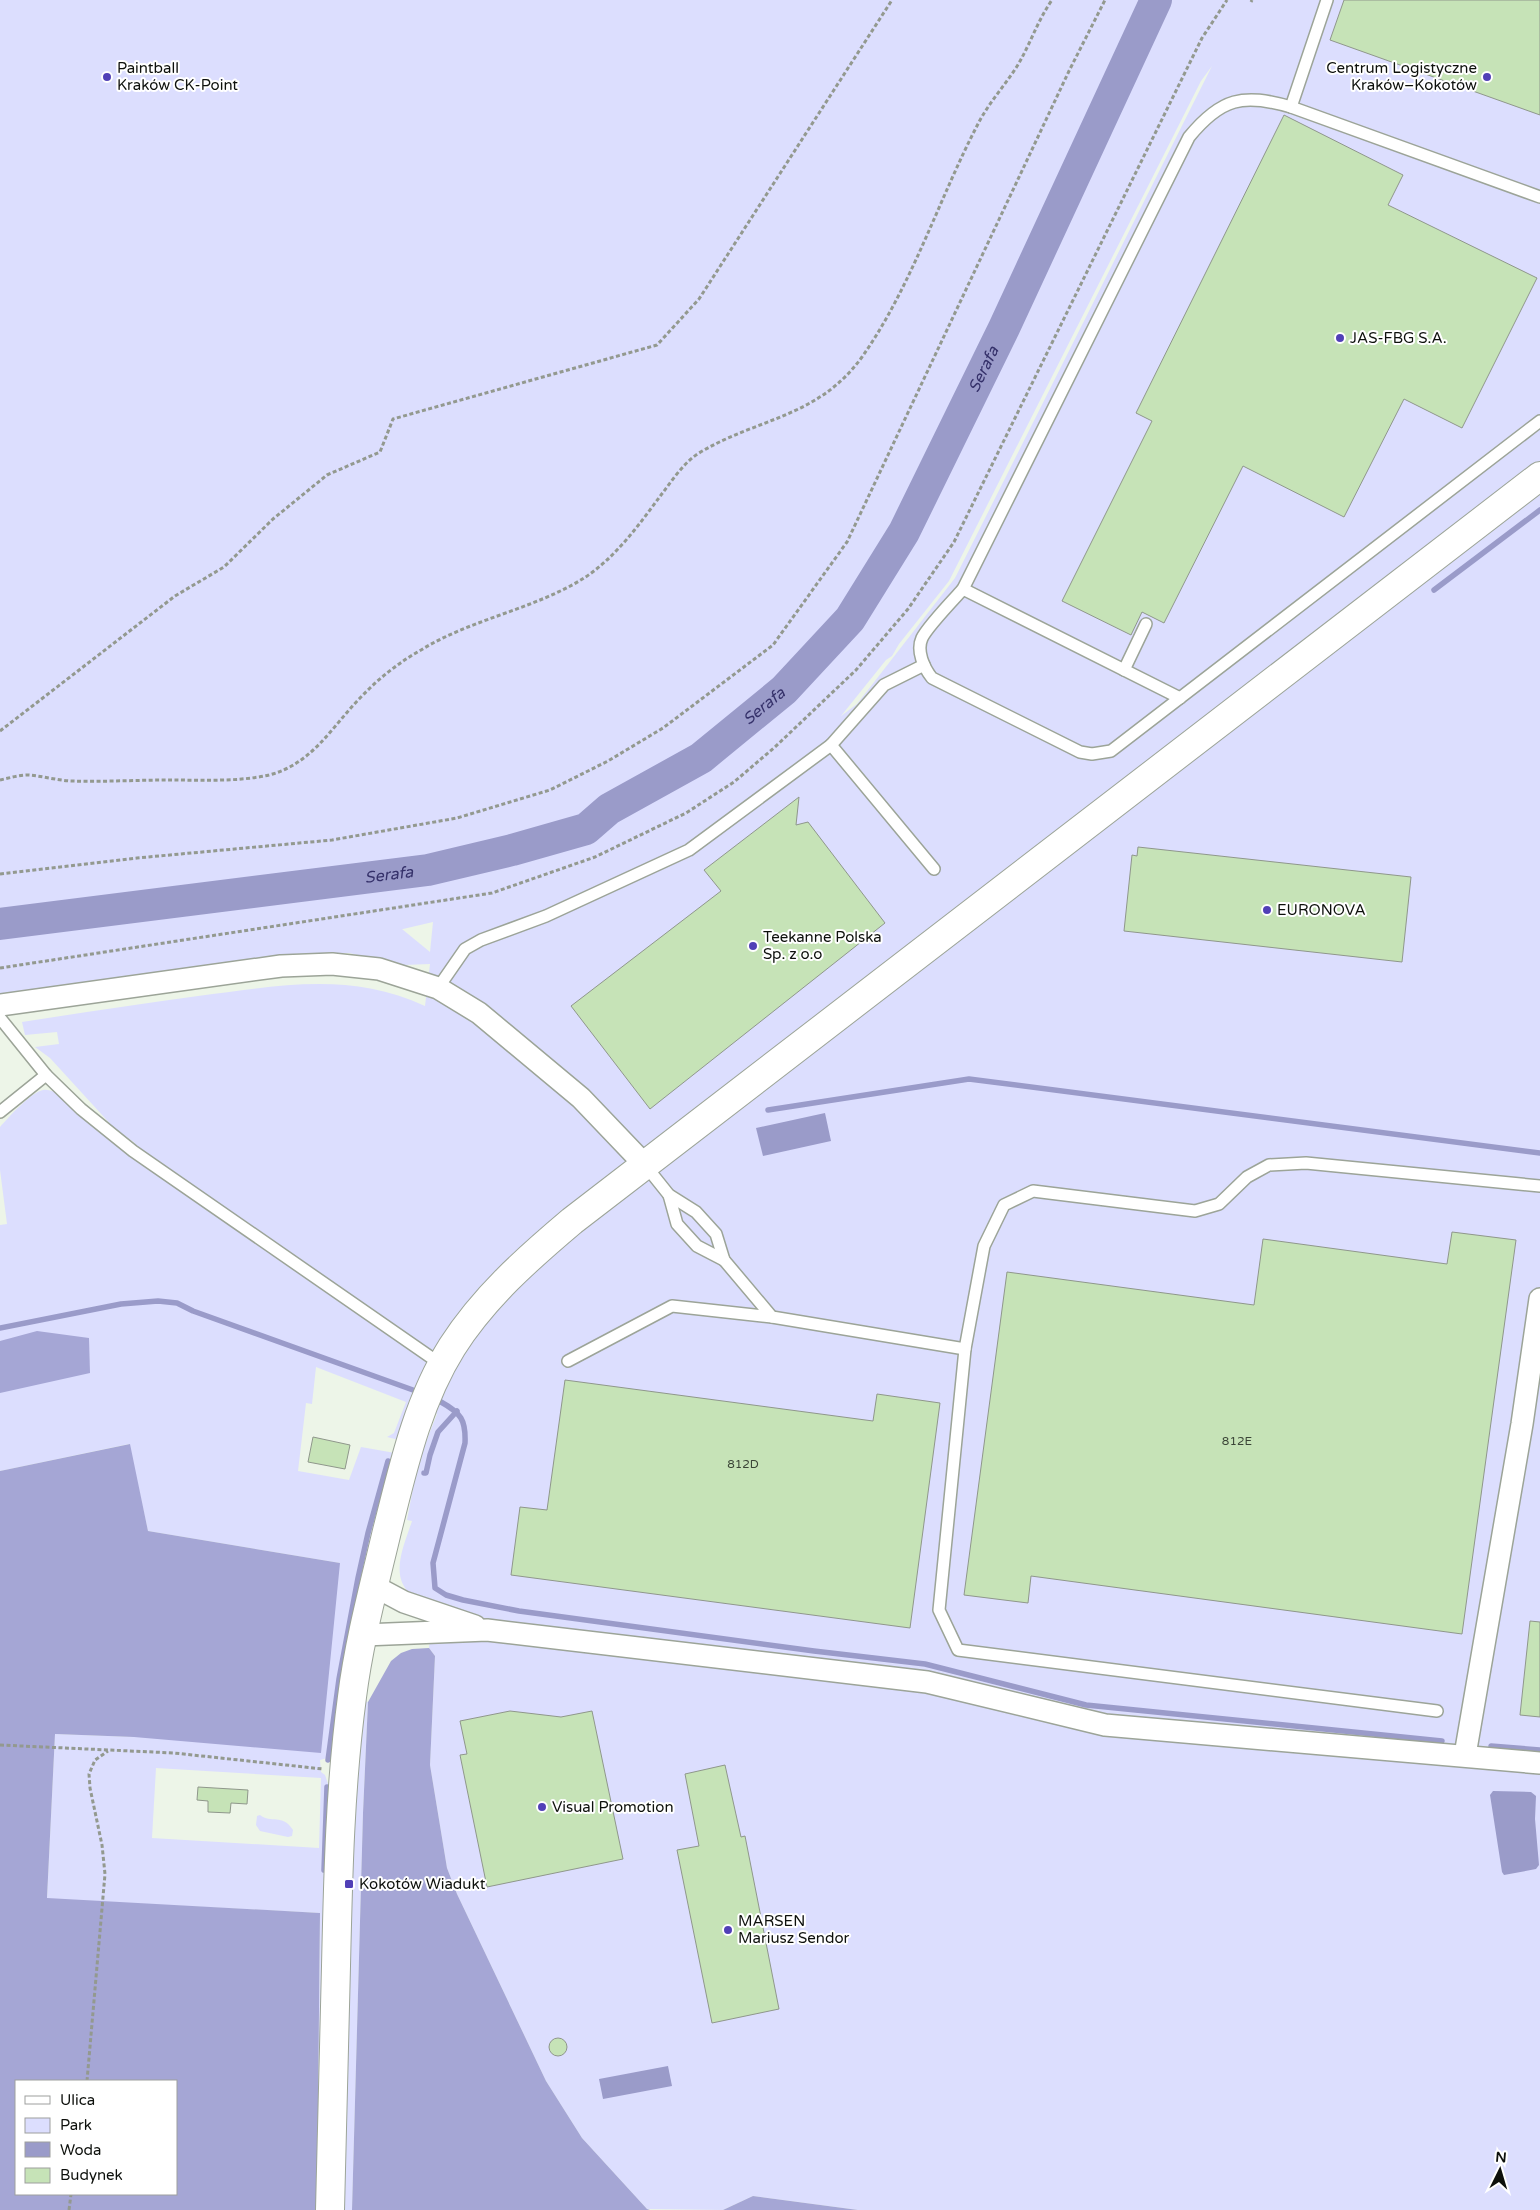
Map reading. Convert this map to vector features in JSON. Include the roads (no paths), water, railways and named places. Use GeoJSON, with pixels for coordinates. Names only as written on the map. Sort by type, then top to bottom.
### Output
{"type":"FeatureCollection","features":[{"type":"Feature","properties":{"kind":"street"},"geometry":{"type":"LineString","coordinates":[[330,2210],[338,1869],[343,1772],[352,1694],[374,1586],[408,1450],[422,1410],[442,1365],[476,1314],[508,1277],[572,1221],[1540,476]]}},
{"type":"Feature","properties":{"kind":"street"},"geometry":{"type":"LineString","coordinates":[[0,1005],[281,966],[332,964],[379,970],[438,988],[479,1013],[581,1098],[645,1166]]}},
{"type":"Feature","properties":{"kind":"street"},"geometry":{"type":"LineString","coordinates":[[1465,1755],[1522,1424],[1540,1299]]}},
{"type":"Feature","properties":{"kind":"street"},"geometry":{"type":"LineString","coordinates":[[374,1586],[404,1602],[487,1630]]}},
{"type":"Feature","properties":{"kind":"street"},"geometry":{"type":"LineString","coordinates":[[364,1635],[487,1630],[927,1682],[1105,1725],[1540,1763]]}},
{"type":"Feature","properties":{"kind":"lane"},"geometry":{"type":"LineString","coordinates":[[1291,107],[1327,0]]}},
{"type":"Feature","properties":{"kind":"lane"},"geometry":{"type":"LineString","coordinates":[[1540,197],[1291,107],[1256,98],[1239,100],[1204,119],[1189,137],[962,589],[922,638],[920,650],[924,665],[932,678],[1080,752],[1092,754],[1111,750],[1540,421]]}},
{"type":"Feature","properties":{"kind":"lane"},"geometry":{"type":"LineString","coordinates":[[962,589],[1180,698]]}},
{"type":"Feature","properties":{"kind":"lane"},"geometry":{"type":"LineString","coordinates":[[1124,670],[1146,624]]}},
{"type":"Feature","properties":{"kind":"lane"},"geometry":{"type":"LineString","coordinates":[[438,988],[466,949],[481,940],[546,916],[689,850],[831,745],[884,685],[924,665]]}},
{"type":"Feature","properties":{"kind":"lane"},"geometry":{"type":"LineString","coordinates":[[831,745],[934,870]]}},
{"type":"Feature","properties":{"kind":"lane"},"geometry":{"type":"LineString","coordinates":[[0,1018],[46,1075],[81,1108],[133,1151],[442,1365]]}},
{"type":"Feature","properties":{"kind":"lane"},"geometry":{"type":"LineString","coordinates":[[0,1112],[46,1075]]}},
{"type":"Feature","properties":{"kind":"lane"},"geometry":{"type":"LineString","coordinates":[[1437,1711],[958,1650],[939,1610],[965,1349],[984,1246],[1004,1205],[1033,1190],[1195,1211],[1219,1204],[1247,1177],[1269,1166],[1306,1163],[1540,1186]]}},
{"type":"Feature","properties":{"kind":"lane"},"geometry":{"type":"LineString","coordinates":[[645,1166],[669,1195],[696,1212],[716,1234],[724,1260],[772,1318]]}},
{"type":"Feature","properties":{"kind":"lane"},"geometry":{"type":"LineString","coordinates":[[669,1195],[678,1224],[697,1246],[724,1260]]}},
{"type":"Feature","properties":{"kind":"lane"},"geometry":{"type":"LineString","coordinates":[[568,1361],[672,1306],[772,1318],[965,1349]]}},
{"type":"Feature","properties":{"kind":"water"},"geometry":{"type":"Polygon","coordinates":[[[825,1113],[831,1141],[763,1156],[756,1128],[825,1113]]]}},
{"type":"Feature","properties":{"kind":"water"},"geometry":{"type":"Polygon","coordinates":[[[1493,1791],[1531,1792],[1536,1796],[1535,1819],[1539,1865],[1536,1869],[1504,1875],[1502,1872],[1490,1795],[1493,1791]]]}},
{"type":"Feature","properties":{"kind":"water"},"geometry":{"type":"Polygon","coordinates":[[[668,2066],[672,2086],[603,2099],[599,2079],[668,2066]]]}},
{"type":"Feature","properties":{"kind":"waterway","name":"Serafa"},"geometry":{"type":"LineString","coordinates":[[0,924],[428,870],[512,850],[586,829],[609,809],[701,758],[784,690],[850,619],[904,532],[1004,328],[1156,0]]}},
{"type":"Feature","properties":{"kind":"waterway"},"geometry":{"type":"LineString","coordinates":[[1434,590],[1540,510]]}},
{"type":"Feature","properties":{"kind":"waterway"},"geometry":{"type":"LineString","coordinates":[[768,1110],[969,1079],[1540,1153]]}},
{"type":"Feature","properties":{"kind":"waterway"},"geometry":{"type":"LineString","coordinates":[[0,1328],[121,1304],[158,1301],[177,1303],[193,1311],[413,1390]]}},
{"type":"Feature","properties":{"kind":"waterway"},"geometry":{"type":"LineString","coordinates":[[441,1402],[461,1418],[465,1435],[465,1443],[433,1563],[435,1588],[446,1595],[519,1611],[925,1664],[1086,1705],[1442,1741]]}},
{"type":"Feature","properties":{"kind":"waterway"},"geometry":{"type":"LineString","coordinates":[[424,1473],[426,1473],[438,1432],[457,1411]]}},
{"type":"Feature","properties":{"kind":"waterway"},"geometry":{"type":"LineString","coordinates":[[328,1760],[339,1679],[358,1578],[388,1461]]}},
{"type":"Feature","properties":{"kind":"waterway"},"geometry":{"type":"LineString","coordinates":[[1491,1746],[1540,1750]]}},
{"type":"Feature","properties":{"kind":"waterway"},"geometry":{"type":"LineString","coordinates":[[324,1870],[327,1787]]}},
{"type":"Feature","properties":{"kind":"place","name":"Paintball Kraków CK-Point"},"geometry":{"type":"Point","coordinates":[107,77]}},
{"type":"Feature","properties":{"kind":"place","name":"Centrum Logistyczne Kraków–Kokotów"},"geometry":{"type":"Point","coordinates":[1487,77]}},
{"type":"Feature","properties":{"kind":"place","name":"JAS-FBG S.A."},"geometry":{"type":"Point","coordinates":[1340,338]}},
{"type":"Feature","properties":{"kind":"place","name":"EURONOVA"},"geometry":{"type":"Point","coordinates":[1267,910]}},
{"type":"Feature","properties":{"kind":"place","name":"Teekanne Polska Sp. z o.o"},"geometry":{"type":"Point","coordinates":[753,946]}},
{"type":"Feature","properties":{"kind":"place","name":"Visual Promotion"},"geometry":{"type":"Point","coordinates":[542,1807]}},
{"type":"Feature","properties":{"kind":"place","name":"Kokotów Wiadukt"},"geometry":{"type":"Point","coordinates":[349,1884]}},
{"type":"Feature","properties":{"kind":"place","name":"MARSEN Mariusz Sendor"},"geometry":{"type":"Point","coordinates":[728,1930]}}]}
